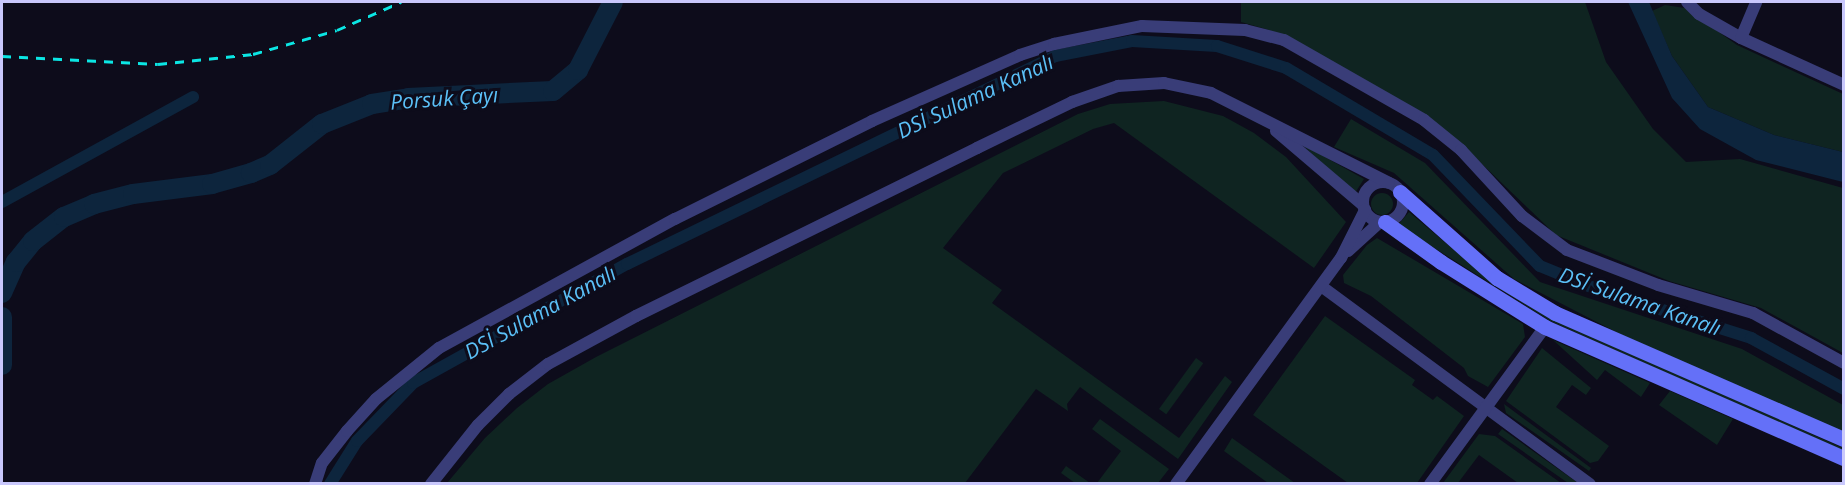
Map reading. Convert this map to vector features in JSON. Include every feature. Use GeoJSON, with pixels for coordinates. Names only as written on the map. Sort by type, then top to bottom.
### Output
{"type":"FeatureCollection","features":[{"type":"Feature","properties":{"kind":"street"},"geometry":{"type":"LineString","coordinates":[[1687,2],[1699,14],[1741,38],[1844,85]]}},
{"type":"Feature","properties":{"kind":"street"},"geometry":{"type":"LineString","coordinates":[[1741,38],[1756,2]]}},
{"type":"Feature","properties":{"kind":"street"},"geometry":{"type":"LineString","coordinates":[[315,483],[322,463],[376,399],[439,348],[478,326],[675,219],[894,112],[1020,55],[1054,44],[1142,26],[1245,30],[1284,40],[1424,120],[1461,150],[1522,216],[1567,250],[1658,285],[1753,313],[1844,363]]}},
{"type":"Feature","properties":{"kind":"street"},"geometry":{"type":"LineString","coordinates":[[431,483],[477,425],[548,364],[636,316],[1072,102],[1118,86],[1164,83],[1211,93],[1395,188],[1497,278],[1556,313],[1844,439]]}},
{"type":"Feature","properties":{"kind":"street"},"geometry":{"type":"LineString","coordinates":[[1262,118],[1382,222],[1545,327],[1844,458]]}},
{"type":"Feature","properties":{"kind":"street"},"geometry":{"type":"LineString","coordinates":[[1176,483],[1341,258],[1364,207],[1370,187],[1395,188]]}},
{"type":"Feature","properties":{"kind":"street"},"geometry":{"type":"LineString","coordinates":[[1341,258],[1382,222],[1400,211],[1395,188]]}},
{"type":"Feature","properties":{"kind":"street"},"geometry":{"type":"LineString","coordinates":[[1321,286],[1484,408],[1590,483]]}},
{"type":"Feature","properties":{"kind":"street"},"geometry":{"type":"LineString","coordinates":[[1430,483],[1545,327]]}},
{"type":"Feature","properties":{"kind":"green space"},"geometry":{"type":"Polygon","coordinates":[[[1241,2],[1585,2],[1606,62],[1653,129],[1686,162],[1740,159],[1843,188],[1843,353],[1761,308],[1669,281],[1556,235],[1456,139],[1269,30],[1241,22],[1241,2]]]}},
{"type":"Feature","properties":{"kind":"green space"},"geometry":{"type":"Polygon","coordinates":[[[1665,5],[1685,8],[1737,45],[1843,94],[1843,152],[1774,135],[1708,107],[1672,56],[1652,11],[1665,5]]]}},
{"type":"Feature","properties":{"kind":"green space"},"geometry":{"type":"Polygon","coordinates":[[[1164,101],[1223,116],[1254,133],[1286,157],[1346,222],[1314,268],[1114,123],[1093,129],[1003,173],[943,248],[1002,290],[992,303],[1179,438],[1225,376],[1232,382],[1178,459],[1080,387],[1067,404],[1068,411],[1036,389],[965,483],[447,483],[485,438],[517,408],[548,384],[596,357],[1078,114],[1110,104],[1164,101]]]}},
{"type":"Feature","properties":{"kind":"green space"},"geometry":{"type":"Polygon","coordinates":[[[1351,119],[1425,163],[1540,282],[1742,349],[1843,405],[1843,432],[1620,334],[1514,279],[1394,173],[1334,147],[1351,119]]]}},
{"type":"Feature","properties":{"kind":"green space"},"geometry":{"type":"Polygon","coordinates":[[[1300,143],[1364,179],[1355,193],[1300,143]]]}},
{"type":"Feature","properties":{"kind":"green space"},"geometry":{"type":"Polygon","coordinates":[[[1382,193],[1390,196],[1393,204],[1390,212],[1382,215],[1374,212],[1371,204],[1374,196],[1382,193]]]}},
{"type":"Feature","properties":{"kind":"green space"},"geometry":{"type":"Polygon","coordinates":[[[1409,212],[1492,282],[1552,318],[1843,448],[1843,452],[1550,321],[1398,225],[1409,212]]]}},
{"type":"Feature","properties":{"kind":"green space"},"geometry":{"type":"Polygon","coordinates":[[[1377,238],[1523,324],[1525,337],[1488,387],[1468,376],[1464,368],[1371,296],[1344,283],[1343,275],[1367,245],[1377,238]]]}},
{"type":"Feature","properties":{"kind":"green space"},"geometry":{"type":"Polygon","coordinates":[[[1325,316],[1415,380],[1412,385],[1433,400],[1437,396],[1464,416],[1417,483],[1348,483],[1253,415],[1325,316]]]}},
{"type":"Feature","properties":{"kind":"green space"},"geometry":{"type":"Polygon","coordinates":[[[1553,340],[1650,383],[1641,397],[1605,370],[1597,380],[1553,340]]]}},
{"type":"Feature","properties":{"kind":"green space"},"geometry":{"type":"Polygon","coordinates":[[[1542,348],[1591,388],[1586,395],[1572,385],[1556,407],[1609,446],[1598,461],[1590,463],[1506,401],[1542,348]]]}},
{"type":"Feature","properties":{"kind":"green space"},"geometry":{"type":"Polygon","coordinates":[[[1196,358],[1203,363],[1166,414],[1159,409],[1196,358]]]}},
{"type":"Feature","properties":{"kind":"green space"},"geometry":{"type":"Polygon","coordinates":[[[1670,391],[1733,419],[1717,445],[1659,405],[1670,391]]]}},
{"type":"Feature","properties":{"kind":"green space"},"geometry":{"type":"Polygon","coordinates":[[[1504,404],[1591,468],[1589,471],[1506,413],[1504,404]]]}},
{"type":"Feature","properties":{"kind":"green space"},"geometry":{"type":"Polygon","coordinates":[[[1100,419],[1169,469],[1158,483],[1097,483],[1121,451],[1092,429],[1100,419]]]}},
{"type":"Feature","properties":{"kind":"green space"},"geometry":{"type":"Polygon","coordinates":[[[1502,429],[1578,483],[1568,483],[1498,434],[1502,429]]]}},
{"type":"Feature","properties":{"kind":"green space"},"geometry":{"type":"Polygon","coordinates":[[[1479,434],[1495,436],[1561,483],[1518,483],[1479,455],[1458,483],[1443,483],[1479,434]]]}},
{"type":"Feature","properties":{"kind":"green space"},"geometry":{"type":"Polygon","coordinates":[[[1232,438],[1295,483],[1268,483],[1224,451],[1232,438]]]}},
{"type":"Feature","properties":{"kind":"green space"},"geometry":{"type":"Polygon","coordinates":[[[1066,466],[1090,483],[1075,483],[1061,473],[1066,466]]]}},
{"type":"Feature","properties":{"kind":"water"},"geometry":{"type":"Polygon","coordinates":[[[1628,2],[1649,2],[1672,56],[1708,107],[1774,135],[1843,152],[1843,182],[1756,160],[1700,129],[1672,98],[1628,2]]]}},
{"type":"Feature","properties":{"kind":"waterway","name":"Porsuk Çayı"},"geometry":{"type":"LineString","coordinates":[[2,293],[16,262],[33,241],[64,217],[94,204],[133,194],[212,184],[251,173],[270,165],[322,124],[372,104],[408,98],[553,91],[578,70],[613,2]]}},
{"type":"Feature","properties":{"kind":"waterway","name":"DSİ Sulama Kanalı"},"geometry":{"type":"LineString","coordinates":[[330,484],[357,441],[413,383],[627,264],[1055,56],[1132,41],[1217,46],[1286,68],[1433,155],[1540,266],[1596,289],[1751,338],[1844,389]]}},
{"type":"Feature","properties":{"kind":"waterway"},"geometry":{"type":"LineString","coordinates":[[2,202],[193,97]]}},
{"type":"Feature","properties":{"kind":"waterway","name":"Porsuk Çayı"},"geometry":{"type":"LineString","coordinates":[[2,317],[2,365]]}},
{"type":"Feature","properties":{"kind":"railway"},"geometry":{"type":"LineString","coordinates":[[2,56],[158,64],[253,54],[337,30],[401,2]]}}]}
